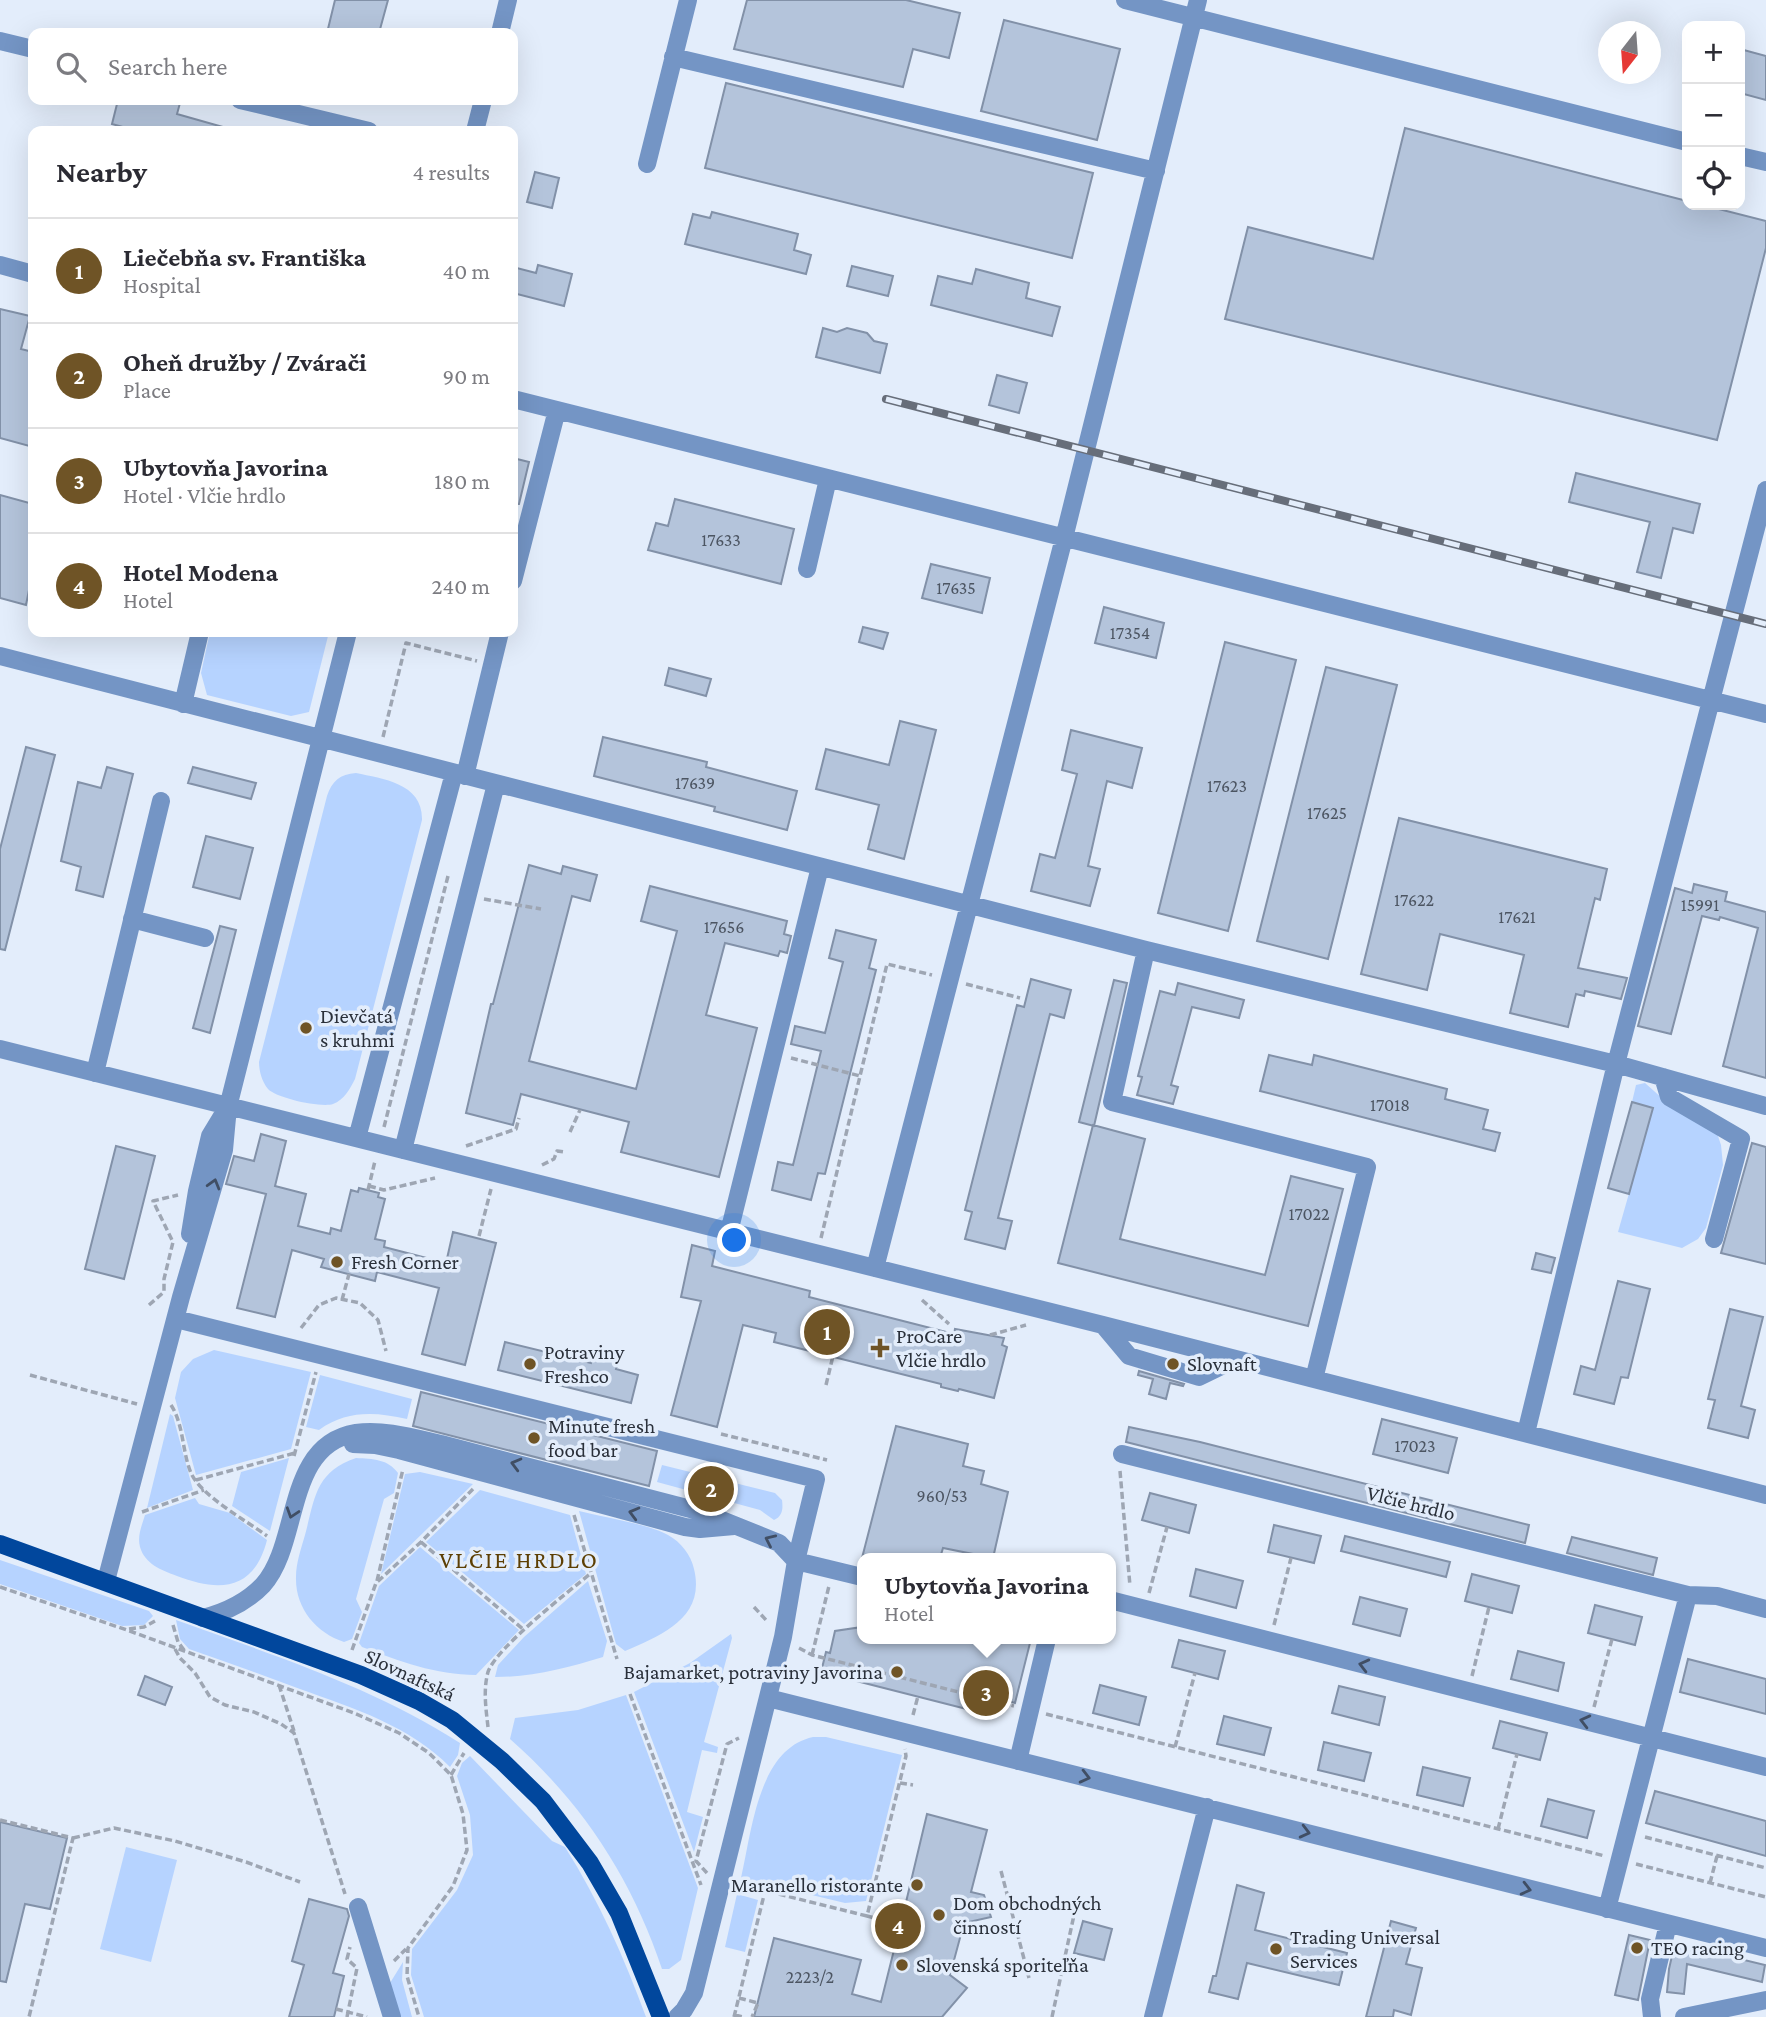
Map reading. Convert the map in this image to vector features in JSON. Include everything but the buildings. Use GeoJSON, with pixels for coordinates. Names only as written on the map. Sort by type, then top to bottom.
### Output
{"type":"FeatureCollection","features":[{"type":"Feature","properties":{"kind":"main road","name":"Slovnaftská"},"geometry":{"type":"LineString","coordinates":[[0,1544],[390,1687],[446,1716],[502,1761],[543,1801],[590,1863],[619,1913],[661,2017]]}},
{"type":"Feature","properties":{"kind":"street"},"geometry":{"type":"LineString","coordinates":[[501,28],[508,0]]}},
{"type":"Feature","properties":{"kind":"street"},"geometry":{"type":"LineString","coordinates":[[647,164],[688,0]]}},
{"type":"Feature","properties":{"kind":"street"},"geometry":{"type":"LineString","coordinates":[[1125,0],[1196,9],[1682,141]]}},
{"type":"Feature","properties":{"kind":"street"},"geometry":{"type":"LineString","coordinates":[[875,1268],[1064,538],[1196,9]]}},
{"type":"Feature","properties":{"kind":"street"},"geometry":{"type":"LineString","coordinates":[[0,41],[28,48]]}},
{"type":"Feature","properties":{"kind":"street"},"geometry":{"type":"LineString","coordinates":[[673,57],[1156,171]]}},
{"type":"Feature","properties":{"kind":"street"},"geometry":{"type":"LineString","coordinates":[[261,105],[348,126]]}},
{"type":"Feature","properties":{"kind":"street"},"geometry":{"type":"LineString","coordinates":[[476,126],[482,105]]}},
{"type":"Feature","properties":{"kind":"street"},"geometry":{"type":"LineString","coordinates":[[1745,157],[1766,162]]}},
{"type":"Feature","properties":{"kind":"street"},"geometry":{"type":"LineString","coordinates":[[0,265],[28,273]]}},
{"type":"Feature","properties":{"kind":"street"},"geometry":{"type":"LineString","coordinates":[[518,400],[1766,714]]}},
{"type":"Feature","properties":{"kind":"street"},"geometry":{"type":"LineString","coordinates":[[518,562],[557,410]]}},
{"type":"Feature","properties":{"kind":"street"},"geometry":{"type":"LineString","coordinates":[[807,569],[828,479]]}},
{"type":"Feature","properties":{"kind":"street"},"geometry":{"type":"LineString","coordinates":[[1526,1433],[1616,1064],[1766,490]]}},
{"type":"Feature","properties":{"kind":"street"},"geometry":{"type":"LineString","coordinates":[[183,704],[199,637]]}},
{"type":"Feature","properties":{"kind":"street"},"geometry":{"type":"LineString","coordinates":[[106,1581],[181,1297],[224,1150],[228,1107],[347,637]]}},
{"type":"Feature","properties":{"kind":"street"},"geometry":{"type":"LineString","coordinates":[[357,1138],[499,637]]}},
{"type":"Feature","properties":{"kind":"street"},"geometry":{"type":"LineString","coordinates":[[0,656],[1146,950],[1616,1064],[1766,1106]]}},
{"type":"Feature","properties":{"kind":"street"},"geometry":{"type":"LineString","coordinates":[[403,1150],[496,784]]}},
{"type":"Feature","properties":{"kind":"street"},"geometry":{"type":"LineString","coordinates":[[96,1073],[161,801]]}},
{"type":"Feature","properties":{"kind":"street"},"geometry":{"type":"LineString","coordinates":[[729,1231],[820,867]]}},
{"type":"Feature","properties":{"kind":"street"},"geometry":{"type":"LineString","coordinates":[[132,919],[205,938]]}},
{"type":"Feature","properties":{"kind":"street"},"geometry":{"type":"LineString","coordinates":[[1146,950],[1112,1102],[1367,1167],[1314,1379]]}},
{"type":"Feature","properties":{"kind":"street"},"geometry":{"type":"LineString","coordinates":[[0,1049],[1103,1325],[1766,1495]]}},
{"type":"Feature","properties":{"kind":"street"},"geometry":{"type":"LineString","coordinates":[[1663,1077],[1669,1097],[1741,1139],[1714,1239]]}},
{"type":"Feature","properties":{"kind":"street"},"geometry":{"type":"LineString","coordinates":[[181,1297],[197,1191],[210,1136],[228,1107]]}},
{"type":"Feature","properties":{"kind":"street"},"geometry":{"type":"LineString","coordinates":[[176,1319],[816,1479],[796,1561],[783,1637],[694,1993],[677,2017]]}},
{"type":"Feature","properties":{"kind":"street"},"geometry":{"type":"LineString","coordinates":[[1103,1325],[1129,1356],[1199,1377],[1234,1360]]}},
{"type":"Feature","properties":{"kind":"street"},"geometry":{"type":"LineString","coordinates":[[203,1618],[233,1607],[265,1583],[275,1568],[310,1466],[321,1451],[351,1444],[375,1445],[685,1527],[700,1529],[738,1526],[779,1543],[796,1561],[857,1576]]}},
{"type":"Feature","properties":{"kind":"street","name":"Vlčie hrdlo"},"geometry":{"type":"LineString","coordinates":[[1122,1454],[1688,1595],[1717,1596],[1766,1609]]}},
{"type":"Feature","properties":{"kind":"street"},"geometry":{"type":"LineString","coordinates":[[1607,1909],[1688,1595]]}},
{"type":"Feature","properties":{"kind":"street"},"geometry":{"type":"LineString","coordinates":[[1116,1602],[1766,1767]]}},
{"type":"Feature","properties":{"kind":"street"},"geometry":{"type":"LineString","coordinates":[[1018,1761],[1046,1644]]}},
{"type":"Feature","properties":{"kind":"street"},"geometry":{"type":"LineString","coordinates":[[768,1698],[1766,1948]]}},
{"type":"Feature","properties":{"kind":"street"},"geometry":{"type":"LineString","coordinates":[[1153,2017],[1207,1807]]}},
{"type":"Feature","properties":{"kind":"street"},"geometry":{"type":"LineString","coordinates":[[353,1903],[392,2017]]}},
{"type":"Feature","properties":{"kind":"street"},"geometry":{"type":"LineString","coordinates":[[1652,2017],[1650,1999],[1668,1924]]}},
{"type":"Feature","properties":{"kind":"street"},"geometry":{"type":"LineString","coordinates":[[1684,2017],[1766,2000]]}},
{"type":"Feature","properties":{"kind":"path"},"geometry":{"type":"LineString","coordinates":[[389,744],[383,737],[406,643],[492,665]]}},
{"type":"Feature","properties":{"kind":"path"},"geometry":{"type":"LineString","coordinates":[[368,1190],[450,867]]}},
{"type":"Feature","properties":{"kind":"path"},"geometry":{"type":"LineString","coordinates":[[444,890],[541,909]]}},
{"type":"Feature","properties":{"kind":"path"},"geometry":{"type":"LineString","coordinates":[[817,1254],[887,964],[1020,998]]}},
{"type":"Feature","properties":{"kind":"path"},"geometry":{"type":"LineString","coordinates":[[773,1054],[860,1076]]}},
{"type":"Feature","properties":{"kind":"path"},"geometry":{"type":"LineString","coordinates":[[570,1132],[580,1110]]}},
{"type":"Feature","properties":{"kind":"path"},"geometry":{"type":"LineString","coordinates":[[466,1146],[516,1129],[519,1118]]}},
{"type":"Feature","properties":{"kind":"path"},"geometry":{"type":"LineString","coordinates":[[541,1166],[554,1159],[557,1152],[565,1153]]}},
{"type":"Feature","properties":{"kind":"path"},"geometry":{"type":"LineString","coordinates":[[479,1236],[491,1187]]}},
{"type":"Feature","properties":{"kind":"path"},"geometry":{"type":"LineString","coordinates":[[149,1304],[164,1292],[163,1279],[173,1242],[153,1201],[197,1191]]}},
{"type":"Feature","properties":{"kind":"path"},"geometry":{"type":"LineString","coordinates":[[342,1300],[349,1275]]}},
{"type":"Feature","properties":{"kind":"path"},"geometry":{"type":"LineString","coordinates":[[301,1328],[318,1305],[336,1298],[360,1303],[379,1320],[386,1351]]}},
{"type":"Feature","properties":{"kind":"path"},"geometry":{"type":"LineString","coordinates":[[826,1385],[833,1356]]}},
{"type":"Feature","properties":{"kind":"path"},"geometry":{"type":"LineString","coordinates":[[292,1463],[316,1370]]}},
{"type":"Feature","properties":{"kind":"path"},"geometry":{"type":"LineString","coordinates":[[30,1375],[139,1404]]}},
{"type":"Feature","properties":{"kind":"path"},"geometry":{"type":"LineString","coordinates":[[169,1403],[178,1420],[192,1475],[204,1490],[272,1539]]}},
{"type":"Feature","properties":{"kind":"path"},"geometry":{"type":"LineString","coordinates":[[196,1480],[295,1452]]}},
{"type":"Feature","properties":{"kind":"path"},"geometry":{"type":"LineString","coordinates":[[1122,1454],[1119,1476],[1138,1607]]}},
{"type":"Feature","properties":{"kind":"path"},"geometry":{"type":"LineString","coordinates":[[352,1650],[376,1583],[404,1463]]}},
{"type":"Feature","properties":{"kind":"path"},"geometry":{"type":"LineString","coordinates":[[376,1583],[480,1483]]}},
{"type":"Feature","properties":{"kind":"path"},"geometry":{"type":"LineString","coordinates":[[140,1513],[204,1490]]}},
{"type":"Feature","properties":{"kind":"path"},"geometry":{"type":"LineString","coordinates":[[572,1506],[617,1659]]}},
{"type":"Feature","properties":{"kind":"path"},"geometry":{"type":"LineString","coordinates":[[1138,1607],[1167,1527]]}},
{"type":"Feature","properties":{"kind":"path"},"geometry":{"type":"LineString","coordinates":[[421,1542],[524,1630]]}},
{"type":"Feature","properties":{"kind":"path"},"geometry":{"type":"LineString","coordinates":[[1270,1641],[1291,1558]]}},
{"type":"Feature","properties":{"kind":"path"},"geometry":{"type":"LineString","coordinates":[[451,1775],[475,1738],[488,1727],[485,1704],[489,1670],[495,1661],[524,1630],[590,1574]]}},
{"type":"Feature","properties":{"kind":"path"},"geometry":{"type":"LineString","coordinates":[[812,1655],[830,1580]]}},
{"type":"Feature","properties":{"kind":"path"},"geometry":{"type":"LineString","coordinates":[[0,1587],[354,1713],[399,1732],[429,1753],[451,1775],[463,1814],[467,1850],[453,1886],[408,1948],[407,1976],[419,2017]]}},
{"type":"Feature","properties":{"kind":"path"},"geometry":{"type":"LineString","coordinates":[[1469,1691],[1489,1607]]}},
{"type":"Feature","properties":{"kind":"path"},"geometry":{"type":"LineString","coordinates":[[171,1617],[178,1642],[185,1651]]}},
{"type":"Feature","properties":{"kind":"path"},"geometry":{"type":"LineString","coordinates":[[127,1630],[144,1627],[154,1621]]}},
{"type":"Feature","properties":{"kind":"path"},"geometry":{"type":"LineString","coordinates":[[1590,1723],[1612,1639]]}},
{"type":"Feature","properties":{"kind":"path"},"geometry":{"type":"LineString","coordinates":[[791,1643],[812,1655],[998,1702]]}},
{"type":"Feature","properties":{"kind":"path"},"geometry":{"type":"LineString","coordinates":[[174,1647],[211,1697],[225,1705],[254,1712],[295,1733]]}},
{"type":"Feature","properties":{"kind":"path"},"geometry":{"type":"LineString","coordinates":[[1175,1747],[1195,1673]]}},
{"type":"Feature","properties":{"kind":"path"},"geometry":{"type":"LineString","coordinates":[[278,1685],[340,1886],[353,1903]]}},
{"type":"Feature","properties":{"kind":"path"},"geometry":{"type":"LineString","coordinates":[[630,1694],[703,1891]]}},
{"type":"Feature","properties":{"kind":"path"},"geometry":{"type":"LineString","coordinates":[[867,1916],[900,1783],[908,1733],[918,1696]]}},
{"type":"Feature","properties":{"kind":"path"},"geometry":{"type":"LineString","coordinates":[[1030,1710],[1766,1897]]}},
{"type":"Feature","properties":{"kind":"path"},"geometry":{"type":"LineString","coordinates":[[1498,1829],[1517,1754]]}},
{"type":"Feature","properties":{"kind":"path"},"geometry":{"type":"LineString","coordinates":[[900,1783],[913,1784]]}},
{"type":"Feature","properties":{"kind":"path"},"geometry":{"type":"LineString","coordinates":[[0,1820],[72,1838],[114,1828],[187,1844],[300,1882]]}},
{"type":"Feature","properties":{"kind":"path"},"geometry":{"type":"LineString","coordinates":[[1626,1832],[1766,1868]]}},
{"type":"Feature","properties":{"kind":"path"},"geometry":{"type":"LineString","coordinates":[[29,2017],[72,1838]]}},
{"type":"Feature","properties":{"kind":"path"},"geometry":{"type":"LineString","coordinates":[[1710,1883],[1717,1856]]}},
{"type":"Feature","properties":{"kind":"path"},"geometry":{"type":"LineString","coordinates":[[1001,1871],[1029,1978]]}},
{"type":"Feature","properties":{"kind":"path"},"geometry":{"type":"LineString","coordinates":[[734,1883],[890,1922]]}},
{"type":"Feature","properties":{"kind":"path"},"geometry":{"type":"LineString","coordinates":[[743,2017],[735,2016],[765,1891]]}},
{"type":"Feature","properties":{"kind":"path"},"geometry":{"type":"LineString","coordinates":[[1052,2017],[1074,1914]]}},
{"type":"Feature","properties":{"kind":"path"},"geometry":{"type":"LineString","coordinates":[[347,2015],[357,1969],[347,1959],[351,1943]]}},
{"type":"Feature","properties":{"kind":"path"},"geometry":{"type":"LineString","coordinates":[[739,1998],[758,2003],[752,2017]]}},
{"type":"Feature","properties":{"kind":"path"},"geometry":{"type":"LineString","coordinates":[[336,2009],[347,2015],[367,2017]]}},
{"type":"Feature","properties":{"kind":"shaded area"},"geometry":{"type":"Polygon","coordinates":[[[209,637],[328,637],[309,712],[291,716],[207,695],[201,673],[209,637]]]}},
{"type":"Feature","properties":{"kind":"shaded area"},"geometry":{"type":"Polygon","coordinates":[[[356,773],[389,781],[409,790],[421,808],[422,820],[355,1079],[340,1100],[333,1104],[319,1105],[289,1099],[268,1089],[260,1073],[259,1062],[327,796],[337,779],[356,773]]]}},
{"type":"Feature","properties":{"kind":"shaded area"},"geometry":{"type":"Polygon","coordinates":[[[1645,1083],[1663,1099],[1717,1133],[1721,1145],[1723,1165],[1706,1228],[1698,1239],[1682,1248],[1618,1232],[1653,1109],[1632,1102],[1636,1085],[1645,1083]]]}},
{"type":"Feature","properties":{"kind":"shaded area"},"geometry":{"type":"Polygon","coordinates":[[[214,1350],[311,1372],[291,1449],[196,1475],[175,1398],[181,1372],[193,1359],[214,1350]]]}},
{"type":"Feature","properties":{"kind":"shaded area"},"geometry":{"type":"Polygon","coordinates":[[[320,1375],[412,1399],[407,1419],[362,1414],[340,1419],[319,1430],[306,1427],[320,1375]]]}},
{"type":"Feature","properties":{"kind":"shaded area"},"geometry":{"type":"Polygon","coordinates":[[[170,1414],[173,1416],[193,1490],[147,1508],[170,1414]]]}},
{"type":"Feature","properties":{"kind":"shaded area"},"geometry":{"type":"Polygon","coordinates":[[[289,1458],[270,1531],[232,1506],[241,1472],[289,1458]]]}},
{"type":"Feature","properties":{"kind":"shaded area"},"geometry":{"type":"Polygon","coordinates":[[[356,1458],[385,1462],[398,1473],[394,1493],[384,1499],[356,1599],[362,1612],[352,1639],[344,1642],[316,1626],[309,1618],[299,1599],[296,1572],[311,1509],[319,1488],[332,1471],[356,1458]]]}},
{"type":"Feature","properties":{"kind":"shaded area"},"geometry":{"type":"Polygon","coordinates":[[[662,1465],[775,1493],[782,1500],[781,1514],[774,1520],[760,1510],[657,1482],[662,1465]]]}},
{"type":"Feature","properties":{"kind":"shaded area"},"geometry":{"type":"Polygon","coordinates":[[[420,1472],[473,1484],[381,1574],[405,1474],[420,1472]]]}},
{"type":"Feature","properties":{"kind":"shaded area"},"geometry":{"type":"Polygon","coordinates":[[[480,1490],[570,1515],[586,1574],[524,1624],[426,1542],[480,1490]]]}},
{"type":"Feature","properties":{"kind":"shaded area"},"geometry":{"type":"Polygon","coordinates":[[[195,1498],[199,1504],[230,1513],[267,1540],[261,1557],[244,1578],[221,1585],[192,1581],[160,1569],[142,1553],[139,1539],[145,1515],[195,1498]]]}},
{"type":"Feature","properties":{"kind":"shaded area"},"geometry":{"type":"Polygon","coordinates":[[[579,1511],[649,1527],[668,1535],[681,1545],[693,1564],[696,1586],[687,1612],[678,1622],[666,1631],[625,1651],[616,1644],[579,1511]]]}},
{"type":"Feature","properties":{"kind":"shaded area"},"geometry":{"type":"Polygon","coordinates":[[[420,1547],[519,1630],[476,1675],[447,1673],[418,1666],[362,1647],[359,1643],[379,1586],[420,1547]]]}},
{"type":"Feature","properties":{"kind":"shaded area"},"geometry":{"type":"Polygon","coordinates":[[[0,1560],[149,1611],[153,1616],[144,1625],[122,1626],[0,1584],[0,1560]]]}},
{"type":"Feature","properties":{"kind":"shaded area"},"geometry":{"type":"Polygon","coordinates":[[[588,1581],[607,1641],[603,1657],[550,1671],[495,1677],[498,1665],[524,1637],[588,1581]]]}},
{"type":"Feature","properties":{"kind":"shaded area"},"geometry":{"type":"Polygon","coordinates":[[[176,1620],[322,1674],[393,1705],[460,1743],[458,1755],[450,1767],[417,1740],[380,1720],[189,1649],[180,1639],[176,1620]]]}},
{"type":"Feature","properties":{"kind":"shaded area"},"geometry":{"type":"Polygon","coordinates":[[[731,1634],[704,1742],[718,1747],[717,1753],[702,1750],[687,1812],[703,1817],[694,1852],[634,1692],[690,1663],[731,1634]]]}},
{"type":"Feature","properties":{"kind":"shaded area"},"geometry":{"type":"Polygon","coordinates":[[[626,1695],[698,1888],[681,1960],[669,1969],[662,1969],[636,1904],[602,1844],[560,1789],[510,1739],[515,1718],[578,1710],[626,1695]]]}},
{"type":"Feature","properties":{"kind":"shaded area"},"geometry":{"type":"Polygon","coordinates":[[[813,1737],[826,1737],[902,1755],[866,1901],[845,1903],[741,1878],[754,1816],[769,1774],[780,1757],[795,1745],[813,1737]]]}},
{"type":"Feature","properties":{"kind":"shaded area"},"geometry":{"type":"Polygon","coordinates":[[[470,1756],[552,1841],[565,1847],[610,1930],[646,2017],[424,2017],[411,1975],[412,1949],[457,1890],[473,1855],[470,1815],[457,1776],[462,1763],[470,1756]]]}},
{"type":"Feature","properties":{"kind":"shaded area"},"geometry":{"type":"Polygon","coordinates":[[[126,1847],[177,1860],[151,1962],[100,1949],[126,1847]]]}},
{"type":"Feature","properties":{"kind":"shaded area"},"geometry":{"type":"Polygon","coordinates":[[[737,1894],[758,1900],[745,1952],[725,1947],[737,1894]]]}},
{"type":"Feature","properties":{"kind":"shaded area"},"geometry":{"type":"Polygon","coordinates":[[[403,1962],[402,1980],[412,2017],[400,2017],[390,1983],[403,1962]]]}},
{"type":"Feature","properties":{"kind":"railway"},"geometry":{"type":"LineString","coordinates":[[886,399],[1766,624]]}},
{"type":"Feature","properties":{"kind":"place","name":"Dievčatá s kruhmi"},"geometry":{"type":"Point","coordinates":[306,1028]}},
{"type":"Feature","properties":{"kind":"place","name":"Fresh Corner"},"geometry":{"type":"Point","coordinates":[337,1262]}},
{"type":"Feature","properties":{"kind":"place","name":"Liečebňa sv. Františka"},"geometry":{"type":"Point","coordinates":[827,1332]}},
{"type":"Feature","properties":{"kind":"place","name":"ProCare Vlčie hrdlo"},"geometry":{"type":"Point","coordinates":[880,1348]}},
{"type":"Feature","properties":{"kind":"place","name":"Potraviny Freshco"},"geometry":{"type":"Point","coordinates":[530,1364]}},
{"type":"Feature","properties":{"kind":"place","name":"Slovnaft"},"geometry":{"type":"Point","coordinates":[1173,1364]}},
{"type":"Feature","properties":{"kind":"place","name":"Minute fresh food bar"},"geometry":{"type":"Point","coordinates":[534,1438]}},
{"type":"Feature","properties":{"kind":"place","name":"Oheň družby / Zvárači"},"geometry":{"type":"Point","coordinates":[711,1489]}},
{"type":"Feature","properties":{"kind":"place","name":"Bajamarket, potraviny Javorina"},"geometry":{"type":"Point","coordinates":[897,1672]}},
{"type":"Feature","properties":{"kind":"place","name":"Ubytovňa Javorina"},"geometry":{"type":"Point","coordinates":[986,1693]}},
{"type":"Feature","properties":{"kind":"place","name":"Maranello ristorante"},"geometry":{"type":"Point","coordinates":[917,1885]}},
{"type":"Feature","properties":{"kind":"place","name":"Dom obchodných činností"},"geometry":{"type":"Point","coordinates":[939,1915]}},
{"type":"Feature","properties":{"kind":"place","name":"Hotel Modena"},"geometry":{"type":"Point","coordinates":[898,1926]}},
{"type":"Feature","properties":{"kind":"place","name":"TEO racing"},"geometry":{"type":"Point","coordinates":[1637,1948]}},
{"type":"Feature","properties":{"kind":"place","name":"Trading Universal Services"},"geometry":{"type":"Point","coordinates":[1276,1949]}},
{"type":"Feature","properties":{"kind":"place","name":"Slovenská sporiteľňa"},"geometry":{"type":"Point","coordinates":[902,1965]}},
{"type":"Feature","properties":{"kind":"district","name":"VLČIE HRDLO"},"geometry":{"type":"Point","coordinates":[519,1560]}}]}
